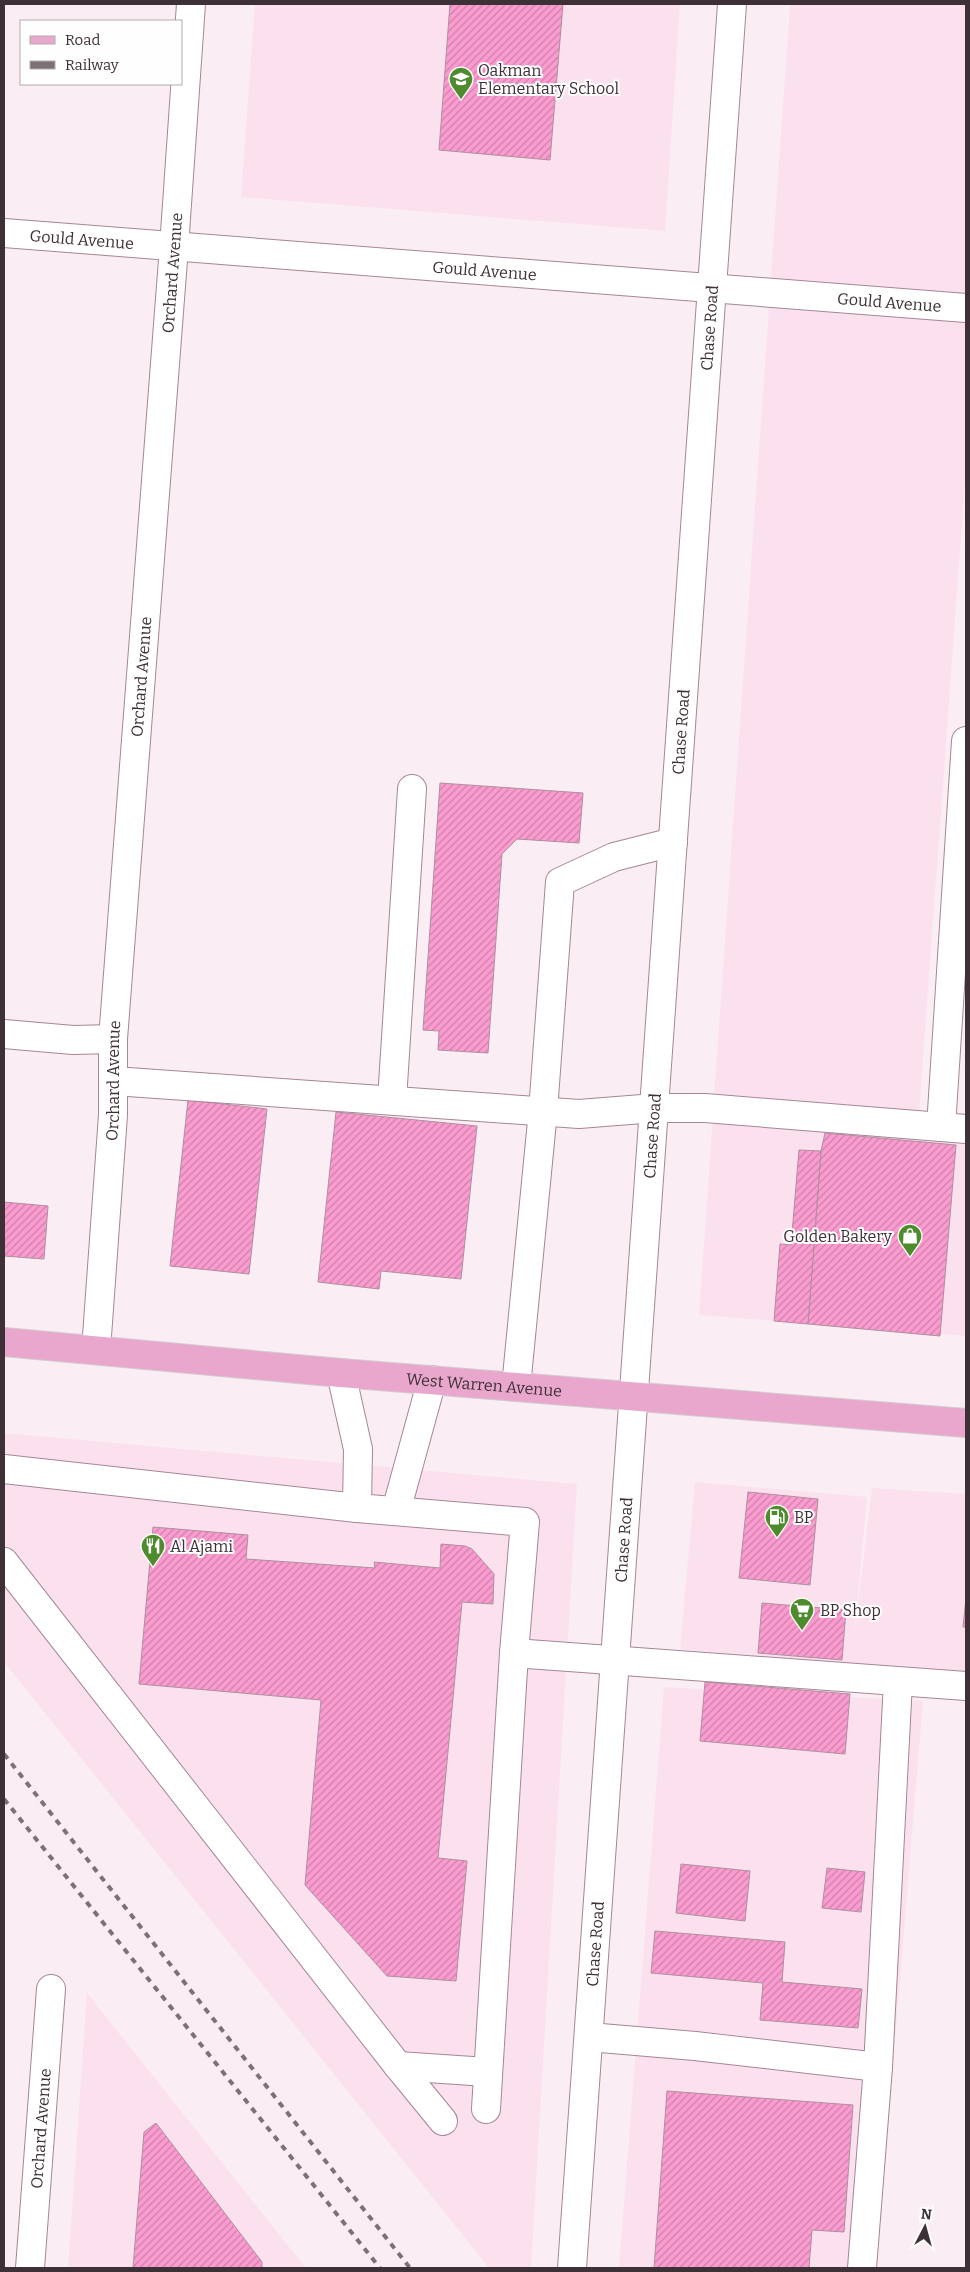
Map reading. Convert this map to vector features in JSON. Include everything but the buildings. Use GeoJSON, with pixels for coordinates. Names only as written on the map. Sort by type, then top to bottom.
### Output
{"type":"FeatureCollection","features":[{"type":"Feature","properties":{"kind":"main road","name":"West Warren Avenue"},"geometry":{"type":"LineString","coordinates":[[4,1342],[634,1398],[966,1423]]}},
{"type":"Feature","properties":{"kind":"street","name":"Orchard Avenue"},"geometry":{"type":"LineString","coordinates":[[96,1350],[114,1081],[113,1039],[191,4]]}},
{"type":"Feature","properties":{"kind":"street","name":"Chase Road"},"geometry":{"type":"LineString","coordinates":[[572,2268],[732,4]]}},
{"type":"Feature","properties":{"kind":"street","name":"Gould Avenue"},"geometry":{"type":"LineString","coordinates":[[4,233],[966,308]]}},
{"type":"Feature","properties":{"kind":"street"},"geometry":{"type":"LineString","coordinates":[[114,1081],[579,1114],[655,1108],[705,1108],[954,1128],[966,742]]}},
{"type":"Feature","properties":{"kind":"street"},"geometry":{"type":"LineString","coordinates":[[392,1100],[412,789]]}},
{"type":"Feature","properties":{"kind":"street"},"geometry":{"type":"LineString","coordinates":[[516,1387],[543,1111],[560,882],[614,857],[673,842]]}},
{"type":"Feature","properties":{"kind":"street"},"geometry":{"type":"LineString","coordinates":[[4,1034],[73,1040],[113,1039]]}},
{"type":"Feature","properties":{"kind":"street"},"geometry":{"type":"LineString","coordinates":[[341,1373],[358,1449],[357,1508]]}},
{"type":"Feature","properties":{"kind":"street"},"geometry":{"type":"LineString","coordinates":[[396,1511],[432,1380]]}},
{"type":"Feature","properties":{"kind":"street"},"geometry":{"type":"LineString","coordinates":[[4,1469],[357,1508],[525,1522],[514,1654],[486,2109]]}},
{"type":"Feature","properties":{"kind":"street"},"geometry":{"type":"LineString","coordinates":[[4,1562],[443,2121]]}},
{"type":"Feature","properties":{"kind":"street"},"geometry":{"type":"LineString","coordinates":[[514,1654],[966,1686]]}},
{"type":"Feature","properties":{"kind":"street"},"geometry":{"type":"LineString","coordinates":[[862,2268],[878,2067],[898,1682]]}},
{"type":"Feature","properties":{"kind":"street","name":"Orchard Avenue"},"geometry":{"type":"LineString","coordinates":[[30,2268],[51,1989]]}},
{"type":"Feature","properties":{"kind":"street"},"geometry":{"type":"LineString","coordinates":[[589,2037],[695,2046],[878,2067]]}},
{"type":"Feature","properties":{"kind":"street"},"geometry":{"type":"LineString","coordinates":[[398,2066],[487,2072]]}},
{"type":"Feature","properties":{"kind":"shaded area","name":"Oakman Elementary School"},"geometry":{"type":"Polygon","coordinates":[[[255,4],[680,4],[665,231],[241,197],[255,4]]]}},
{"type":"Feature","properties":{"kind":"shaded area"},"geometry":{"type":"Polygon","coordinates":[[[790,4],[966,4],[966,469],[917,1140],[966,1144],[966,1336],[699,1315],[790,4]]]}},
{"type":"Feature","properties":{"kind":"shaded area"},"geometry":{"type":"Polygon","coordinates":[[[4,1433],[577,1484],[531,2268],[489,2268],[4,1662],[4,1433]]]}},
{"type":"Feature","properties":{"kind":"shaded area"},"geometry":{"type":"Polygon","coordinates":[[[695,1482],[867,1497],[854,1639],[872,1488],[966,1494],[966,1678],[680,1649],[695,1482]]]}},
{"type":"Feature","properties":{"kind":"shaded area"},"geometry":{"type":"Polygon","coordinates":[[[664,1687],[923,1701],[876,2268],[619,2268],[664,1687]]]}},
{"type":"Feature","properties":{"kind":"shaded area"},"geometry":{"type":"Polygon","coordinates":[[[87,1993],[306,2268],[68,2268],[87,1993]]]}},
{"type":"Feature","properties":{"kind":"railway"},"geometry":{"type":"LineString","coordinates":[[4,1754],[410,2268]]}},
{"type":"Feature","properties":{"kind":"railway"},"geometry":{"type":"LineString","coordinates":[[4,1799],[380,2268]]}},
{"type":"Feature","properties":{"kind":"place","name":"Oakman Elementary School"},"geometry":{"type":"Point","coordinates":[461,100]}},
{"type":"Feature","properties":{"kind":"place","name":"Golden Bakery"},"geometry":{"type":"Point","coordinates":[910,1257]}},
{"type":"Feature","properties":{"kind":"place","name":"BP"},"geometry":{"type":"Point","coordinates":[777,1538]}},
{"type":"Feature","properties":{"kind":"place","name":"Al Ajami"},"geometry":{"type":"Point","coordinates":[153,1567]}},
{"type":"Feature","properties":{"kind":"place","name":"BP Shop"},"geometry":{"type":"Point","coordinates":[802,1631]}}]}
